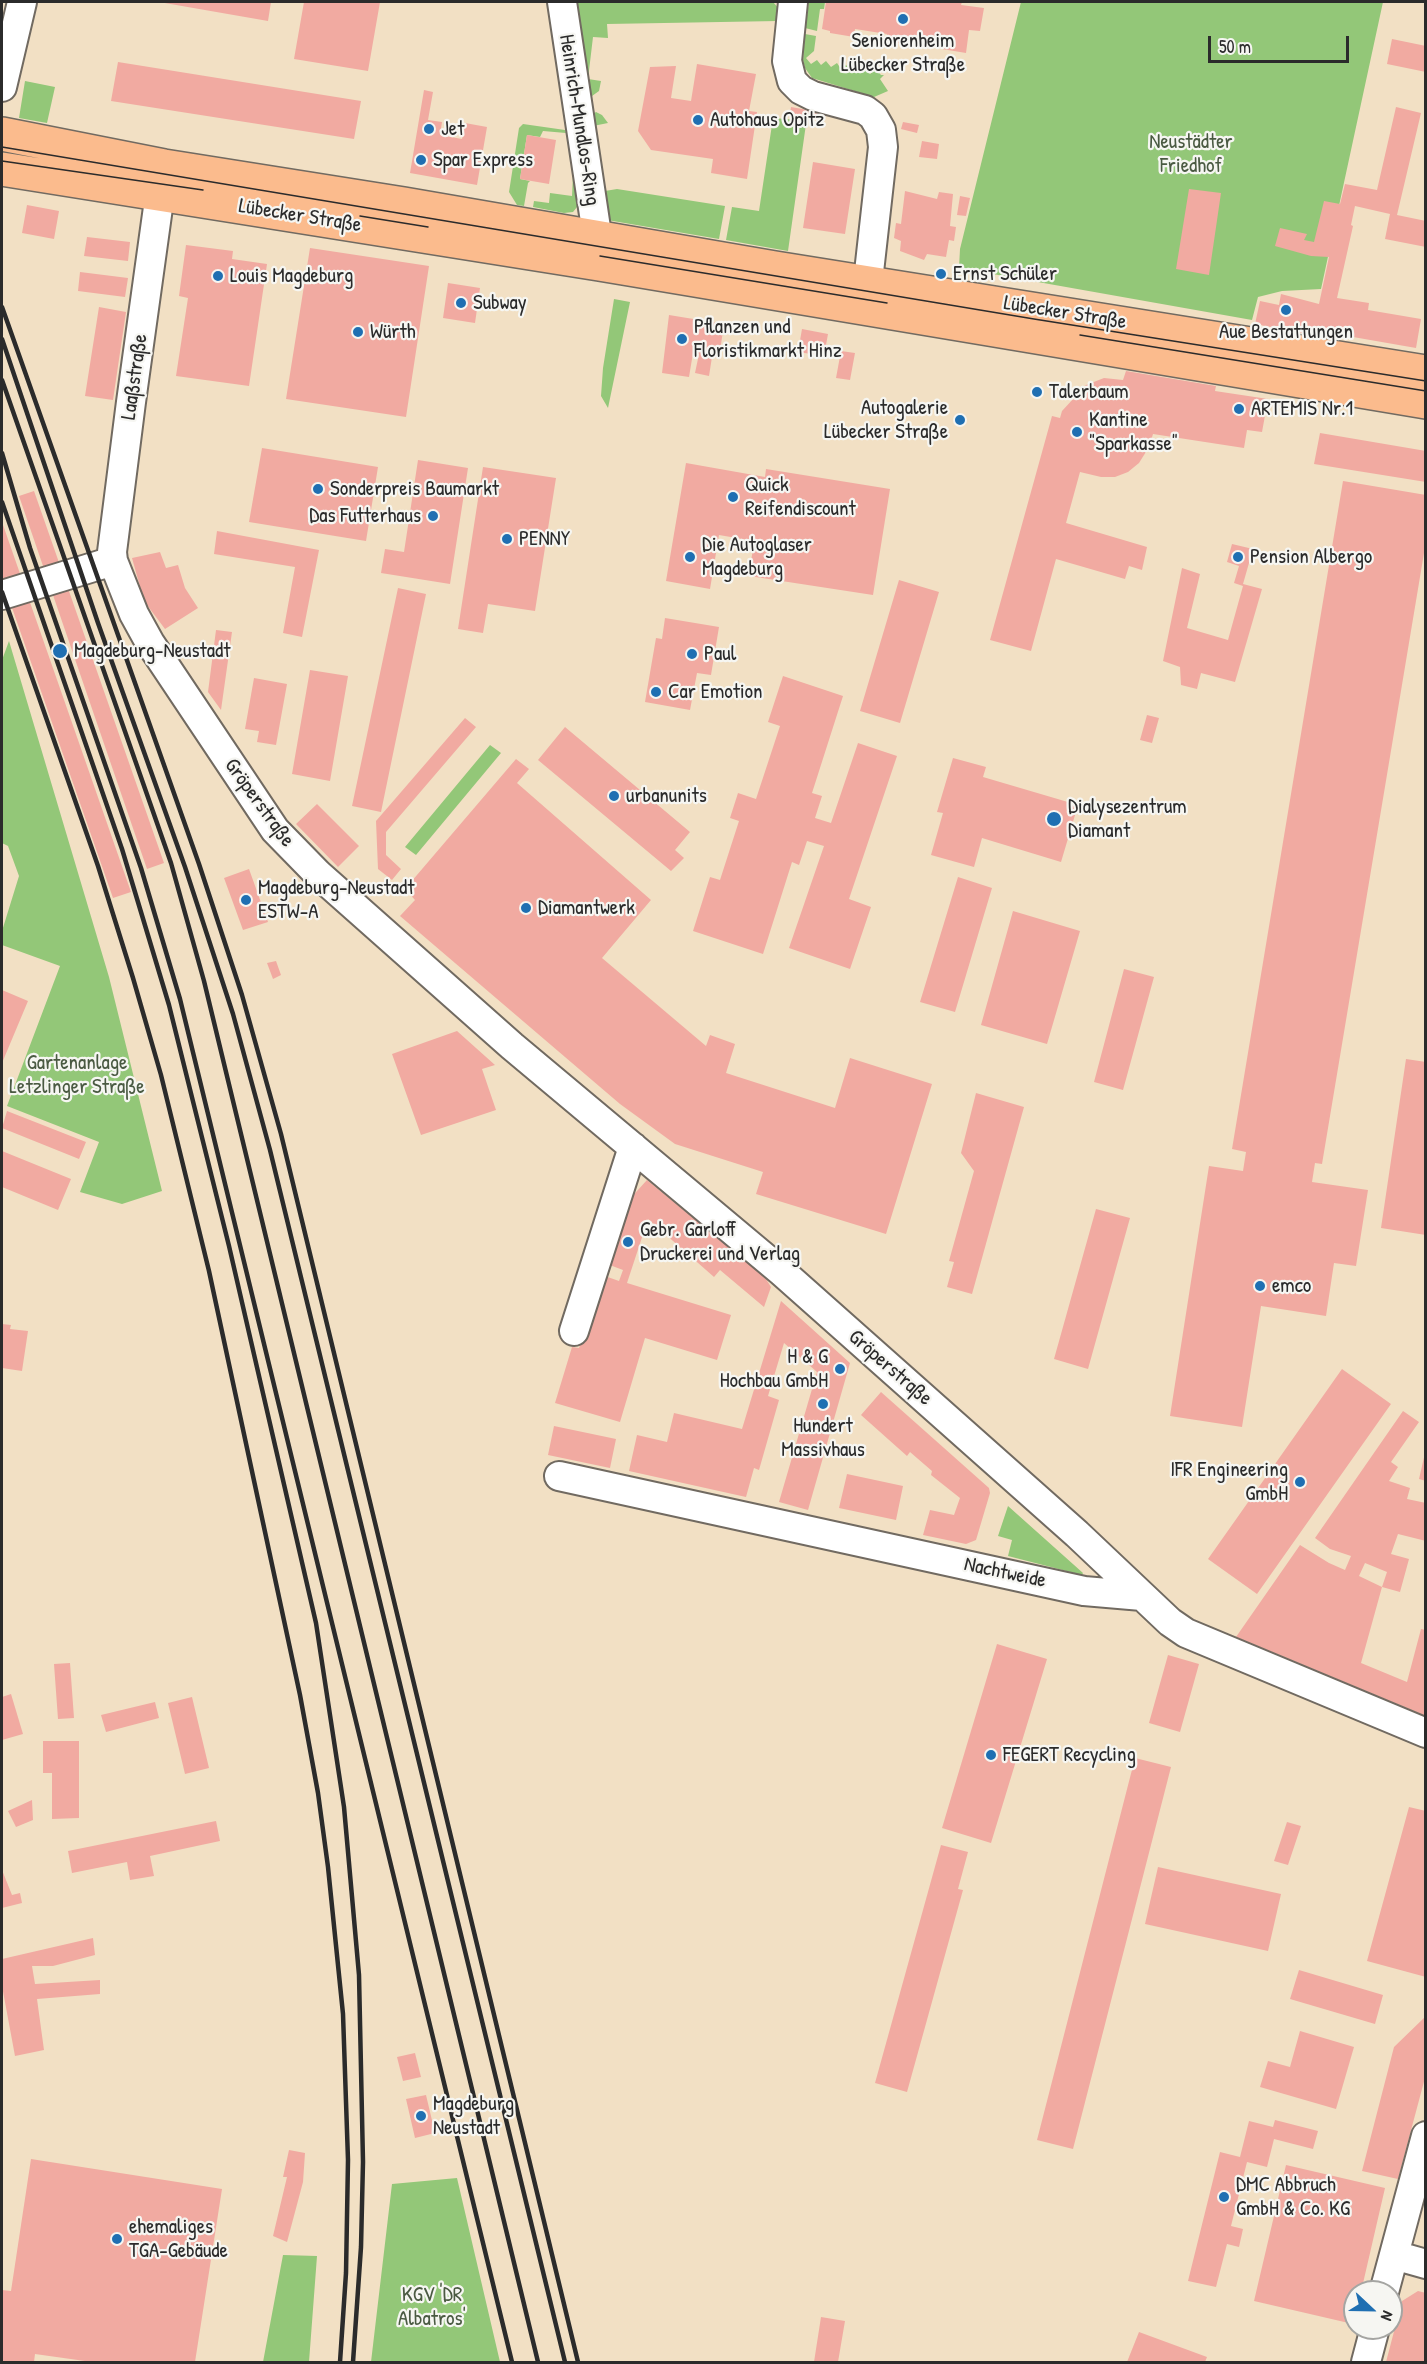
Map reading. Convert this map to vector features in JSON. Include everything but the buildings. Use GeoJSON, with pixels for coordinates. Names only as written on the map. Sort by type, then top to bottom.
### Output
{"type":"FeatureCollection","features":[{"type":"Feature","properties":{"kind":"main road","name":"Lübecker Straße"},"geometry":{"type":"LineString","coordinates":[[2,134],[598,251],[868,281],[1425,378]]}},
{"type":"Feature","properties":{"kind":"main road","name":"Lübecker Straße"},"geometry":{"type":"LineString","coordinates":[[2,168],[160,193],[598,251],[1425,378]]}},
{"type":"Feature","properties":{"kind":"street"},"geometry":{"type":"LineString","coordinates":[[2,87],[22,2]]}},
{"type":"Feature","properties":{"kind":"street","name":"Heinrich-Mundlos-Ring"},"geometry":{"type":"LineString","coordinates":[[562,2],[598,251]]}},
{"type":"Feature","properties":{"kind":"street"},"geometry":{"type":"LineString","coordinates":[[793,2],[787,61],[792,81],[801,90],[813,96],[865,110],[873,116],[881,130],[883,147],[868,281]]}},
{"type":"Feature","properties":{"kind":"street","name":"Laaßstraße"},"geometry":{"type":"LineString","coordinates":[[113,561],[131,402],[160,193]]}},
{"type":"Feature","properties":{"kind":"street"},"geometry":{"type":"LineString","coordinates":[[2,595],[113,561]]}},
{"type":"Feature","properties":{"kind":"street","name":"Gröperstraße"},"geometry":{"type":"LineString","coordinates":[[113,561],[134,614],[155,652],[285,842],[512,1046],[782,1272],[1102,1557],[1142,1596]]}},
{"type":"Feature","properties":{"kind":"street"},"geometry":{"type":"LineString","coordinates":[[573,1331],[633,1147]]}},
{"type":"Feature","properties":{"kind":"street","name":"Nachtweide"},"geometry":{"type":"LineString","coordinates":[[559,1476],[1084,1591],[1142,1596]]}},
{"type":"Feature","properties":{"kind":"street"},"geometry":{"type":"LineString","coordinates":[[1142,1596],[1170,1622],[1186,1633],[1425,1733]]}},
{"type":"Feature","properties":{"kind":"street"},"geometry":{"type":"LineString","coordinates":[[1387,2280],[1425,2136]]}},
{"type":"Feature","properties":{"kind":"street"},"geometry":{"type":"LineString","coordinates":[[1394,2255],[1425,2264]]}},
{"type":"Feature","properties":{"kind":"street"},"geometry":{"type":"LineString","coordinates":[[1366,2362],[1372,2340]]}},
{"type":"Feature","properties":{"kind":"green space"},"geometry":{"type":"Polygon","coordinates":[[[574,2],[773,2],[781,11],[778,21],[607,24],[608,38],[593,37],[588,79],[601,81],[599,91],[592,96],[590,95],[574,2]]]}},
{"type":"Feature","properties":{"kind":"green space"},"geometry":{"type":"Polygon","coordinates":[[[809,2],[825,2],[824,9],[820,9],[817,31],[805,28],[809,2]]]}},
{"type":"Feature","properties":{"kind":"green space","name":"Neustädter Friedhof"},"geometry":{"type":"Polygon","coordinates":[[[1021,2],[1383,2],[1321,289],[1282,291],[1258,297],[1252,320],[959,268],[960,249],[1021,2]]]}},
{"type":"Feature","properties":{"kind":"green space"},"geometry":{"type":"Polygon","coordinates":[[[805,34],[816,36],[814,51],[806,58],[811,64],[817,60],[821,65],[826,61],[831,67],[837,63],[841,69],[846,65],[851,70],[856,66],[861,72],[865,68],[870,74],[876,69],[884,75],[880,79],[888,91],[874,97],[812,78],[803,60],[805,34]]]}},
{"type":"Feature","properties":{"kind":"green space"},"geometry":{"type":"Polygon","coordinates":[[[25,81],[55,87],[47,123],[19,118],[25,81]]]}},
{"type":"Feature","properties":{"kind":"green space"},"geometry":{"type":"Polygon","coordinates":[[[596,112],[602,115],[608,123],[593,126],[605,191],[617,189],[725,206],[719,239],[607,220],[590,116],[596,112]]]}},
{"type":"Feature","properties":{"kind":"green space"},"geometry":{"type":"Polygon","coordinates":[[[800,116],[807,117],[788,251],[726,240],[732,207],[759,211],[773,118],[799,120],[800,116]]]}},
{"type":"Feature","properties":{"kind":"green space"},"geometry":{"type":"Polygon","coordinates":[[[523,124],[565,130],[566,133],[543,131],[540,137],[527,135],[520,179],[530,181],[524,206],[517,205],[509,192],[519,128],[523,124]]]}},
{"type":"Feature","properties":{"kind":"green space"},"geometry":{"type":"Polygon","coordinates":[[[573,175],[578,199],[577,207],[573,212],[564,213],[533,207],[534,201],[549,203],[550,193],[572,196],[573,175]]]}},
{"type":"Feature","properties":{"kind":"green space"},"geometry":{"type":"Polygon","coordinates":[[[614,299],[630,302],[608,408],[601,396],[614,299]]]}},
{"type":"Feature","properties":{"kind":"green space","name":"Gartenanlage Letzlinger Straße"},"geometry":{"type":"Polygon","coordinates":[[[9,641],[109,977],[162,1191],[122,1204],[80,1192],[99,1142],[7,1106],[60,966],[2,945],[2,931],[19,876],[8,846],[2,843],[2,660],[9,641]]]}},
{"type":"Feature","properties":{"kind":"green space"},"geometry":{"type":"Polygon","coordinates":[[[490,745],[501,753],[416,855],[405,847],[490,745]]]}},
{"type":"Feature","properties":{"kind":"green space"},"geometry":{"type":"Polygon","coordinates":[[[1008,1506],[1083,1573],[1082,1575],[1008,1556],[1012,1540],[998,1536],[1008,1506]]]}},
{"type":"Feature","properties":{"kind":"green space","name":"KGV 'DR Albatros'"},"geometry":{"type":"Polygon","coordinates":[[[457,2178],[500,2362],[371,2362],[392,2184],[457,2178]]]}},
{"type":"Feature","properties":{"kind":"green space"},"geometry":{"type":"Polygon","coordinates":[[[283,2255],[317,2256],[309,2362],[263,2362],[283,2255]]]}},
{"type":"Feature","properties":{"kind":"tram line"},"geometry":{"type":"LineString","coordinates":[[2,147],[1034,319],[1426,381]]}},
{"type":"Feature","properties":{"kind":"tram line"},"geometry":{"type":"LineString","coordinates":[[2,161],[203,190]]}},
{"type":"Feature","properties":{"kind":"tram line"},"geometry":{"type":"LineString","coordinates":[[360,216],[428,227]]}},
{"type":"Feature","properties":{"kind":"tram line"},"geometry":{"type":"LineString","coordinates":[[600,256],[887,303]]}},
{"type":"Feature","properties":{"kind":"tram line"},"geometry":{"type":"LineString","coordinates":[[1080,335],[1426,391]]}},
{"type":"Feature","properties":{"kind":"railway"},"geometry":{"type":"LineString","coordinates":[[2,307],[199,864],[242,995],[281,1134],[578,2362]]}},
{"type":"Feature","properties":{"kind":"railway"},"geometry":{"type":"LineString","coordinates":[[2,339],[98,623],[185,867],[233,1014],[270,1150],[565,2362]]}},
{"type":"Feature","properties":{"kind":"railway"},"geometry":{"type":"LineString","coordinates":[[2,380],[171,863],[204,981],[538,2362]]}},
{"type":"Feature","properties":{"kind":"railway"},"geometry":{"type":"LineString","coordinates":[[2,453],[30,548],[141,868],[180,999],[512,2362]]}},
{"type":"Feature","properties":{"kind":"railway"},"geometry":{"type":"LineString","coordinates":[[2,502],[122,849],[169,1005],[229,1246],[316,1623],[344,1807],[359,1975],[363,2162],[361,2247],[353,2362]]}},
{"type":"Feature","properties":{"kind":"railway"},"geometry":{"type":"LineString","coordinates":[[2,592],[98,866],[161,1075],[209,1271],[300,1695],[318,1793],[328,1867],[343,2014],[348,2160],[346,2273],[340,2362]]}},
{"type":"Feature","properties":{"kind":"place","name":"Seniorenheim Lübecker Straße"},"geometry":{"type":"Point","coordinates":[903,19]}},
{"type":"Feature","properties":{"kind":"place","name":"Autohaus Opitz"},"geometry":{"type":"Point","coordinates":[698,120]}},
{"type":"Feature","properties":{"kind":"place","name":"Jet"},"geometry":{"type":"Point","coordinates":[429,129]}},
{"type":"Feature","properties":{"kind":"place","name":"Spar Express"},"geometry":{"type":"Point","coordinates":[421,160]}},
{"type":"Feature","properties":{"kind":"place","name":"Ernst Schüler"},"geometry":{"type":"Point","coordinates":[941,274]}},
{"type":"Feature","properties":{"kind":"place","name":"Louis Magdeburg"},"geometry":{"type":"Point","coordinates":[218,276]}},
{"type":"Feature","properties":{"kind":"place","name":"Subway"},"geometry":{"type":"Point","coordinates":[461,303]}},
{"type":"Feature","properties":{"kind":"place","name":"Aue Bestattungen"},"geometry":{"type":"Point","coordinates":[1286,310]}},
{"type":"Feature","properties":{"kind":"place","name":"Würth"},"geometry":{"type":"Point","coordinates":[358,332]}},
{"type":"Feature","properties":{"kind":"place","name":"Pflanzen und Floristikmarkt Hinz"},"geometry":{"type":"Point","coordinates":[682,339]}},
{"type":"Feature","properties":{"kind":"place","name":"Talerbaum"},"geometry":{"type":"Point","coordinates":[1037,392]}},
{"type":"Feature","properties":{"kind":"place","name":"ARTEMIS Nr.1"},"geometry":{"type":"Point","coordinates":[1239,409]}},
{"type":"Feature","properties":{"kind":"place","name":"Autogalerie Lübecker Straße"},"geometry":{"type":"Point","coordinates":[960,420]}},
{"type":"Feature","properties":{"kind":"place","name":"Kantine \"Sparkasse\""},"geometry":{"type":"Point","coordinates":[1077,432]}},
{"type":"Feature","properties":{"kind":"place","name":"Sonderpreis Baumarkt"},"geometry":{"type":"Point","coordinates":[318,489]}},
{"type":"Feature","properties":{"kind":"place","name":"Quick Reifendiscount"},"geometry":{"type":"Point","coordinates":[733,497]}},
{"type":"Feature","properties":{"kind":"place","name":"Das Futterhaus"},"geometry":{"type":"Point","coordinates":[433,516]}},
{"type":"Feature","properties":{"kind":"place","name":"PENNY"},"geometry":{"type":"Point","coordinates":[507,539]}},
{"type":"Feature","properties":{"kind":"place","name":"Die Autoglaser Magdeburg"},"geometry":{"type":"Point","coordinates":[690,557]}},
{"type":"Feature","properties":{"kind":"place","name":"Pension Albergo"},"geometry":{"type":"Point","coordinates":[1238,557]}},
{"type":"Feature","properties":{"kind":"place","name":"Magdeburg-Neustadt"},"geometry":{"type":"Point","coordinates":[60,651]}},
{"type":"Feature","properties":{"kind":"place","name":"Paul"},"geometry":{"type":"Point","coordinates":[692,654]}},
{"type":"Feature","properties":{"kind":"place","name":"Car Emotion"},"geometry":{"type":"Point","coordinates":[656,692]}},
{"type":"Feature","properties":{"kind":"place","name":"urbanunits"},"geometry":{"type":"Point","coordinates":[614,796]}},
{"type":"Feature","properties":{"kind":"place","name":"Dialysezentrum Diamant"},"geometry":{"type":"Point","coordinates":[1054,819]}},
{"type":"Feature","properties":{"kind":"place","name":"Magdeburg-Neustadt ESTW-A"},"geometry":{"type":"Point","coordinates":[246,900]}},
{"type":"Feature","properties":{"kind":"place","name":"Diamantwerk"},"geometry":{"type":"Point","coordinates":[526,908]}},
{"type":"Feature","properties":{"kind":"place","name":"Gebr. Garloff Druckerei und Verlag"},"geometry":{"type":"Point","coordinates":[628,1242]}},
{"type":"Feature","properties":{"kind":"place","name":"emco"},"geometry":{"type":"Point","coordinates":[1260,1286]}},
{"type":"Feature","properties":{"kind":"place","name":"H & G Hochbau GmbH"},"geometry":{"type":"Point","coordinates":[840,1369]}},
{"type":"Feature","properties":{"kind":"place","name":"Hundert Massivhaus"},"geometry":{"type":"Point","coordinates":[823,1404]}},
{"type":"Feature","properties":{"kind":"place","name":"IFR Engineering GmbH"},"geometry":{"type":"Point","coordinates":[1300,1482]}},
{"type":"Feature","properties":{"kind":"place","name":"FEGERT Recycling"},"geometry":{"type":"Point","coordinates":[991,1755]}},
{"type":"Feature","properties":{"kind":"place","name":"Magdeburg Neustadt"},"geometry":{"type":"Point","coordinates":[421,2116]}},
{"type":"Feature","properties":{"kind":"place","name":"DMC Abbruch GmbH & Co. KG"},"geometry":{"type":"Point","coordinates":[1224,2197]}},
{"type":"Feature","properties":{"kind":"place","name":"ehemaliges TGA-Gebäude"},"geometry":{"type":"Point","coordinates":[117,2239]}}]}
